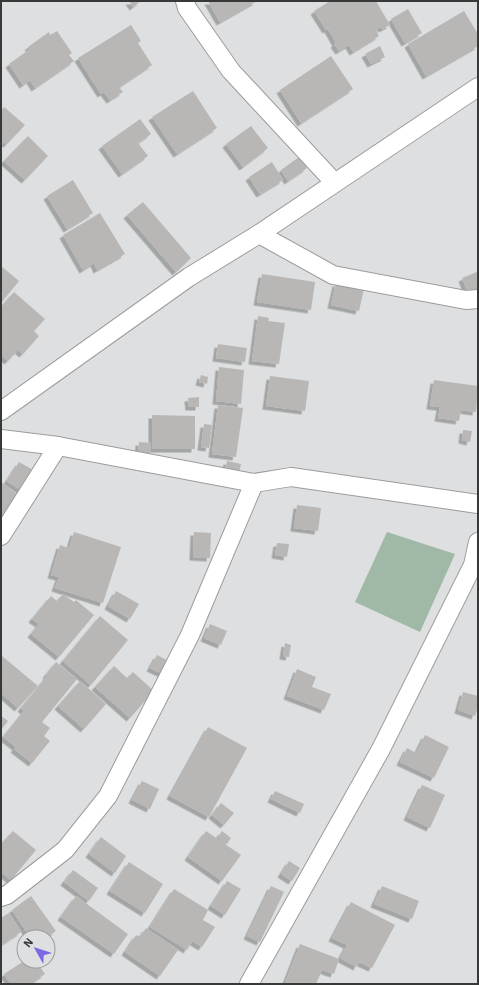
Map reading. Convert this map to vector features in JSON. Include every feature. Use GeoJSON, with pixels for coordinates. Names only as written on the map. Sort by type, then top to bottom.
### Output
{"type":"FeatureCollection","features":[{"type":"Feature","properties":{"kind":"street"},"geometry":{"type":"LineString","coordinates":[[185,1],[187,8],[231,70],[334,182]]}},
{"type":"Feature","properties":{"kind":"street"},"geometry":{"type":"LineString","coordinates":[[1,411],[189,277],[259,234],[334,182],[478,87]]}},
{"type":"Feature","properties":{"kind":"street"},"geometry":{"type":"LineString","coordinates":[[259,234],[333,274],[466,300],[478,299]]}},
{"type":"Feature","properties":{"kind":"street"},"geometry":{"type":"LineString","coordinates":[[1,439],[58,446],[254,483],[292,477],[478,504]]}},
{"type":"Feature","properties":{"kind":"street"},"geometry":{"type":"LineString","coordinates":[[1,536],[58,446]]}},
{"type":"Feature","properties":{"kind":"street"},"geometry":{"type":"LineString","coordinates":[[1,897],[7,895],[65,850],[108,796],[190,635],[254,483]]}},
{"type":"Feature","properties":{"kind":"street"},"geometry":{"type":"LineString","coordinates":[[249,984],[381,749],[473,565],[478,542]]}},
{"type":"Feature","properties":{"kind":"green space"},"geometry":{"type":"Polygon","coordinates":[[[387,532],[455,554],[420,632],[355,602],[387,532]]]}},
{"type":"Feature","properties":{"kind":"building"},"geometry":{"type":"Polygon","coordinates":[[[129,1],[141,1],[133,7],[129,1]]]}},
{"type":"Feature","properties":{"kind":"building"},"geometry":{"type":"Polygon","coordinates":[[[208,1],[257,1],[220,22],[208,1]]]}},
{"type":"Feature","properties":{"kind":"building"},"geometry":{"type":"Polygon","coordinates":[[[330,1],[376,1],[390,25],[376,30],[379,36],[353,52],[349,45],[339,51],[334,44],[336,43],[328,29],[326,30],[314,11],[330,1]]]}},
{"type":"Feature","properties":{"kind":"building"},"geometry":{"type":"Polygon","coordinates":[[[408,9],[422,33],[405,43],[391,19],[408,9]]]}},
{"type":"Feature","properties":{"kind":"building"},"geometry":{"type":"Polygon","coordinates":[[[464,11],[478,34],[478,46],[426,76],[408,44],[464,11]]]}},
{"type":"Feature","properties":{"kind":"building"},"geometry":{"type":"Polygon","coordinates":[[[131,25],[141,41],[138,43],[152,65],[119,87],[123,92],[110,100],[104,92],[101,94],[78,58],[131,25]]]}},
{"type":"Feature","properties":{"kind":"building"},"geometry":{"type":"Polygon","coordinates":[[[57,31],[72,53],[69,55],[74,61],[35,88],[30,80],[23,85],[9,64],[30,49],[28,47],[49,32],[50,35],[57,31]]]}},
{"type":"Feature","properties":{"kind":"building"},"geometry":{"type":"Polygon","coordinates":[[[380,46],[385,57],[371,64],[365,54],[380,46]]]}},
{"type":"Feature","properties":{"kind":"building"},"geometry":{"type":"Polygon","coordinates":[[[331,56],[353,89],[301,123],[280,90],[331,56]]]}},
{"type":"Feature","properties":{"kind":"building"},"geometry":{"type":"Polygon","coordinates":[[[193,91],[217,128],[177,154],[152,117],[193,91]]]}},
{"type":"Feature","properties":{"kind":"building"},"geometry":{"type":"Polygon","coordinates":[[[4,107],[25,125],[7,144],[4,142],[1,146],[1,111],[4,107]]]}},
{"type":"Feature","properties":{"kind":"building"},"geometry":{"type":"Polygon","coordinates":[[[140,119],[151,134],[138,143],[148,156],[122,174],[102,146],[140,119]]]}},
{"type":"Feature","properties":{"kind":"building"},"geometry":{"type":"Polygon","coordinates":[[[251,126],[268,148],[243,167],[226,144],[251,126]]]}},
{"type":"Feature","properties":{"kind":"building"},"geometry":{"type":"Polygon","coordinates":[[[28,136],[48,156],[25,180],[4,161],[28,136]]]}},
{"type":"Feature","properties":{"kind":"building"},"geometry":{"type":"Polygon","coordinates":[[[299,157],[307,168],[288,181],[281,170],[299,157]]]}},
{"type":"Feature","properties":{"kind":"building"},"geometry":{"type":"Polygon","coordinates":[[[272,162],[283,180],[260,194],[249,177],[272,162]]]}},
{"type":"Feature","properties":{"kind":"building"},"geometry":{"type":"Polygon","coordinates":[[[73,180],[93,213],[67,229],[47,196],[73,180]]]}},
{"type":"Feature","properties":{"kind":"building"},"geometry":{"type":"Polygon","coordinates":[[[143,202],[191,258],[176,272],[127,215],[143,202]]]}},
{"type":"Feature","properties":{"kind":"building"},"geometry":{"type":"Polygon","coordinates":[[[100,213],[125,254],[97,270],[94,263],[83,270],[63,235],[100,213]]]}},
{"type":"Feature","properties":{"kind":"building"},"geometry":{"type":"Polygon","coordinates":[[[1,266],[19,281],[1,303],[1,266]]]}},
{"type":"Feature","properties":{"kind":"building"},"geometry":{"type":"Polygon","coordinates":[[[477,272],[478,290],[468,293],[462,278],[477,272]]]}},
{"type":"Feature","properties":{"kind":"building"},"geometry":{"type":"Polygon","coordinates":[[[262,274],[315,282],[311,310],[257,302],[262,274]]]}},
{"type":"Feature","properties":{"kind":"building"},"geometry":{"type":"Polygon","coordinates":[[[336,283],[364,289],[359,311],[331,305],[336,283]]]}},
{"type":"Feature","properties":{"kind":"building"},"geometry":{"type":"Polygon","coordinates":[[[14,292],[45,319],[34,331],[39,336],[23,354],[18,350],[8,361],[1,355],[1,307],[14,292]]]}},
{"type":"Feature","properties":{"kind":"building"},"geometry":{"type":"Polygon","coordinates":[[[258,316],[269,318],[268,321],[285,323],[279,364],[252,361],[258,316]]]}},
{"type":"Feature","properties":{"kind":"building"},"geometry":{"type":"Polygon","coordinates":[[[218,344],[247,348],[245,362],[216,358],[218,344]]]}},
{"type":"Feature","properties":{"kind":"building"},"geometry":{"type":"Polygon","coordinates":[[[219,367],[244,370],[241,404],[216,401],[219,367]]]}},
{"type":"Feature","properties":{"kind":"building"},"geometry":{"type":"Polygon","coordinates":[[[201,375],[208,377],[207,384],[199,382],[201,375]]]}},
{"type":"Feature","properties":{"kind":"building"},"geometry":{"type":"Polygon","coordinates":[[[270,376],[309,381],[305,411],[266,406],[270,376]]]}},
{"type":"Feature","properties":{"kind":"building"},"geometry":{"type":"Polygon","coordinates":[[[434,380],[478,386],[476,412],[461,410],[459,421],[438,418],[440,407],[430,406],[434,380]]]}},
{"type":"Feature","properties":{"kind":"building"},"geometry":{"type":"Polygon","coordinates":[[[199,397],[199,407],[189,407],[188,398],[199,397]]]}},
{"type":"Feature","properties":{"kind":"building"},"geometry":{"type":"Polygon","coordinates":[[[218,405],[243,408],[236,457],[212,454],[218,405]]]}},
{"type":"Feature","properties":{"kind":"building"},"geometry":{"type":"Polygon","coordinates":[[[152,415],[195,416],[195,449],[152,449],[152,415]]]}},
{"type":"Feature","properties":{"kind":"building"},"geometry":{"type":"Polygon","coordinates":[[[204,424],[212,425],[209,448],[201,447],[204,424]]]}},
{"type":"Feature","properties":{"kind":"building"},"geometry":{"type":"Polygon","coordinates":[[[463,430],[472,431],[470,442],[462,440],[463,430]]]}},
{"type":"Feature","properties":{"kind":"building"},"geometry":{"type":"Polygon","coordinates":[[[139,442],[151,443],[150,456],[138,455],[139,442]]]}},
{"type":"Feature","properties":{"kind":"building"},"geometry":{"type":"Polygon","coordinates":[[[227,461],[241,464],[239,473],[225,470],[227,461]]]}},
{"type":"Feature","properties":{"kind":"building"},"geometry":{"type":"Polygon","coordinates":[[[19,462],[35,471],[22,491],[7,481],[19,462]]]}},
{"type":"Feature","properties":{"kind":"building"},"geometry":{"type":"Polygon","coordinates":[[[1,482],[18,495],[1,518],[1,482]]]}},
{"type":"Feature","properties":{"kind":"building"},"geometry":{"type":"Polygon","coordinates":[[[297,505],[321,508],[318,531],[294,528],[297,505]]]}},
{"type":"Feature","properties":{"kind":"building"},"geometry":{"type":"Polygon","coordinates":[[[74,532],[121,547],[103,603],[55,588],[59,577],[51,575],[60,545],[69,548],[74,532]]]}},
{"type":"Feature","properties":{"kind":"building"},"geometry":{"type":"Polygon","coordinates":[[[194,532],[211,533],[210,558],[193,557],[194,532]]]}},
{"type":"Feature","properties":{"kind":"building"},"geometry":{"type":"Polygon","coordinates":[[[277,543],[289,544],[287,557],[275,555],[277,543]]]}},
{"type":"Feature","properties":{"kind":"building"},"geometry":{"type":"Polygon","coordinates":[[[116,591],[139,604],[130,619],[108,606],[116,591]]]}},
{"type":"Feature","properties":{"kind":"building"},"geometry":{"type":"Polygon","coordinates":[[[63,594],[74,602],[76,600],[94,615],[59,657],[31,634],[39,624],[32,619],[51,596],[57,601],[63,594]]]}},
{"type":"Feature","properties":{"kind":"building"},"geometry":{"type":"Polygon","coordinates":[[[100,616],[128,640],[91,685],[63,661],[100,616]]]}},
{"type":"Feature","properties":{"kind":"building"},"geometry":{"type":"Polygon","coordinates":[[[210,624],[227,631],[221,645],[204,638],[210,624]]]}},
{"type":"Feature","properties":{"kind":"building"},"geometry":{"type":"Polygon","coordinates":[[[285,643],[291,645],[289,657],[283,656],[285,643]]]}},
{"type":"Feature","properties":{"kind":"building"},"geometry":{"type":"Polygon","coordinates":[[[157,655],[170,662],[163,674],[150,668],[157,655]]]}},
{"type":"Feature","properties":{"kind":"building"},"geometry":{"type":"Polygon","coordinates":[[[2,656],[38,686],[18,708],[1,693],[2,656]]]}},
{"type":"Feature","properties":{"kind":"building"},"geometry":{"type":"Polygon","coordinates":[[[56,662],[77,679],[42,722],[50,728],[44,736],[50,741],[32,763],[14,749],[16,747],[3,737],[24,711],[21,708],[47,676],[46,675],[56,662]]]}},
{"type":"Feature","properties":{"kind":"building"},"geometry":{"type":"Polygon","coordinates":[[[114,666],[127,678],[133,672],[154,691],[130,718],[95,687],[114,666]]]}},
{"type":"Feature","properties":{"kind":"building"},"geometry":{"type":"Polygon","coordinates":[[[297,669],[316,677],[312,687],[331,694],[324,710],[287,696],[297,669]]]}},
{"type":"Feature","properties":{"kind":"building"},"geometry":{"type":"Polygon","coordinates":[[[80,681],[106,704],[84,729],[58,706],[80,681]]]}},
{"type":"Feature","properties":{"kind":"building"},"geometry":{"type":"Polygon","coordinates":[[[463,692],[478,696],[478,707],[475,716],[458,710],[463,692]]]}},
{"type":"Feature","properties":{"kind":"building"},"geometry":{"type":"Polygon","coordinates":[[[1,716],[8,721],[1,730],[1,716]]]}},
{"type":"Feature","properties":{"kind":"building"},"geometry":{"type":"Polygon","coordinates":[[[208,727],[247,748],[209,817],[170,796],[208,727]]]}},
{"type":"Feature","properties":{"kind":"building"},"geometry":{"type":"Polygon","coordinates":[[[425,735],[449,747],[434,778],[400,762],[407,748],[416,753],[425,735]]]}},
{"type":"Feature","properties":{"kind":"building"},"geometry":{"type":"Polygon","coordinates":[[[142,781],[159,789],[150,809],[132,800],[142,781]]]}},
{"type":"Feature","properties":{"kind":"building"},"geometry":{"type":"Polygon","coordinates":[[[422,785],[445,795],[430,828],[407,817],[422,785]]]}},
{"type":"Feature","properties":{"kind":"building"},"geometry":{"type":"Polygon","coordinates":[[[275,791],[304,804],[300,813],[271,799],[275,791]]]}},
{"type":"Feature","properties":{"kind":"building"},"geometry":{"type":"Polygon","coordinates":[[[221,803],[234,813],[224,825],[212,815],[221,803]]]}},
{"type":"Feature","properties":{"kind":"building"},"geometry":{"type":"Polygon","coordinates":[[[13,831],[36,850],[11,880],[1,872],[1,844],[13,831]]]}},
{"type":"Feature","properties":{"kind":"building"},"geometry":{"type":"Polygon","coordinates":[[[206,831],[241,855],[222,881],[188,857],[206,831]]]}},
{"type":"Feature","properties":{"kind":"building"},"geometry":{"type":"Polygon","coordinates":[[[222,831],[231,838],[227,844],[218,837],[222,831]]]}},
{"type":"Feature","properties":{"kind":"building"},"geometry":{"type":"Polygon","coordinates":[[[101,837],[126,856],[115,873],[89,854],[101,837]]]}},
{"type":"Feature","properties":{"kind":"building"},"geometry":{"type":"Polygon","coordinates":[[[289,861],[300,868],[292,881],[281,874],[289,861]]]}},
{"type":"Feature","properties":{"kind":"building"},"geometry":{"type":"Polygon","coordinates":[[[129,862],[163,884],[145,913],[110,891],[129,862]]]}},
{"type":"Feature","properties":{"kind":"building"},"geometry":{"type":"Polygon","coordinates":[[[73,870],[98,888],[89,901],[64,882],[73,870]]]}},
{"type":"Feature","properties":{"kind":"building"},"geometry":{"type":"Polygon","coordinates":[[[227,881],[241,889],[225,915],[211,906],[227,881]]]}},
{"type":"Feature","properties":{"kind":"building"},"geometry":{"type":"Polygon","coordinates":[[[271,886],[284,892],[260,942],[247,936],[271,886]]]}},
{"type":"Feature","properties":{"kind":"building"},"geometry":{"type":"Polygon","coordinates":[[[382,886],[419,901],[412,919],[374,904],[382,886]]]}},
{"type":"Feature","properties":{"kind":"building"},"geometry":{"type":"Polygon","coordinates":[[[174,889],[208,910],[203,920],[215,927],[202,947],[192,941],[187,950],[150,927],[174,889]]]}},
{"type":"Feature","properties":{"kind":"building"},"geometry":{"type":"Polygon","coordinates":[[[31,896],[55,929],[25,929],[12,910],[31,896]]]}},
{"type":"Feature","properties":{"kind":"building"},"geometry":{"type":"Polygon","coordinates":[[[76,896],[128,934],[114,954],[61,917],[76,896]]]}},
{"type":"Feature","properties":{"kind":"building"},"geometry":{"type":"Polygon","coordinates":[[[351,902],[395,925],[372,968],[359,962],[357,967],[340,958],[347,945],[332,938],[351,902]]]}},
{"type":"Feature","properties":{"kind":"building"},"geometry":{"type":"Polygon","coordinates":[[[9,913],[19,929],[16,929],[16,935],[1,945],[1,918],[9,913]]]}},
{"type":"Feature","properties":{"kind":"building"},"geometry":{"type":"Polygon","coordinates":[[[146,928],[178,950],[160,976],[125,952],[136,935],[140,937],[146,928]]]}},
{"type":"Feature","properties":{"kind":"building"},"geometry":{"type":"Polygon","coordinates":[[[300,944],[339,959],[334,974],[322,970],[316,984],[285,983],[300,944]]]}},
{"type":"Feature","properties":{"kind":"building"},"geometry":{"type":"Polygon","coordinates":[[[16,966],[16,969],[42,969],[45,974],[30,984],[11,984],[4,974],[16,966]]]}}]}
